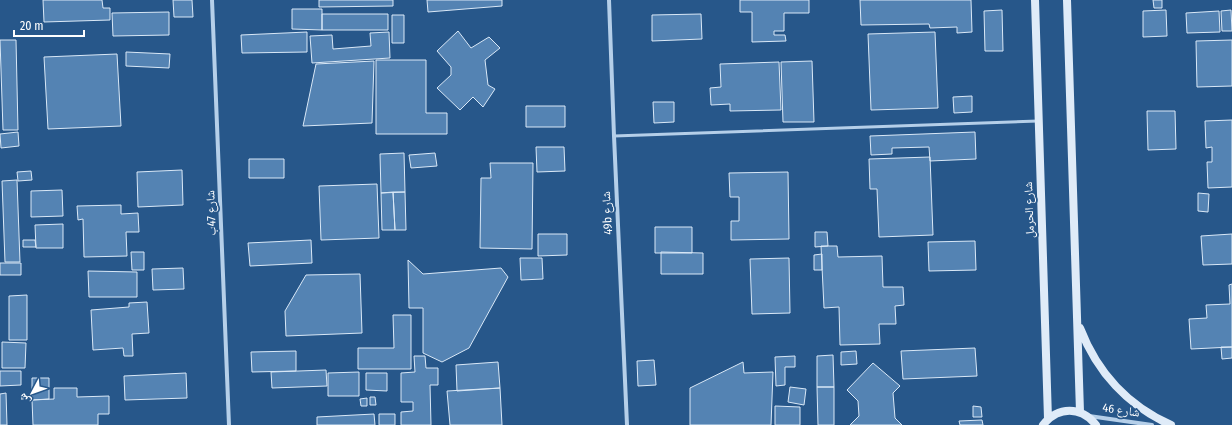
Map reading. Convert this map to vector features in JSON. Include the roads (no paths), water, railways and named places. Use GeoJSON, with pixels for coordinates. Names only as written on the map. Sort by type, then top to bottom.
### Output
{"type":"FeatureCollection","features":[{"type":"Feature","properties":{"kind":"street","name":"شارع 47ب"},"geometry":{"type":"LineString","coordinates":[[212,0],[229,425]]}},
{"type":"Feature","properties":{"kind":"street","name":"49b شارع"},"geometry":{"type":"LineString","coordinates":[[609,0],[627,425]]}},
{"type":"Feature","properties":{"kind":"street","name":"شارع الحرمل"},"geometry":{"type":"LineString","coordinates":[[1035,0],[1046,422]]}},
{"type":"Feature","properties":{"kind":"street"},"geometry":{"type":"LineString","coordinates":[[1067,0],[1078,322],[1083,414]]}},
{"type":"Feature","properties":{"kind":"street"},"geometry":{"type":"LineString","coordinates":[[1078,322],[1096,362],[1109,379],[1124,395],[1141,408],[1159,420],[1171,425]]}},
{"type":"Feature","properties":{"kind":"street"},"geometry":{"type":"LineString","coordinates":[[1046,422],[1054,415],[1066,411],[1083,414],[1096,425]]}},
{"type":"Feature","properties":{"kind":"street","name":"شارع 46"},"geometry":{"type":"LineString","coordinates":[[1083,414],[1152,425]]}},
{"type":"Feature","properties":{"kind":"lane"},"geometry":{"type":"LineString","coordinates":[[614,136],[1039,121]]}}]}
